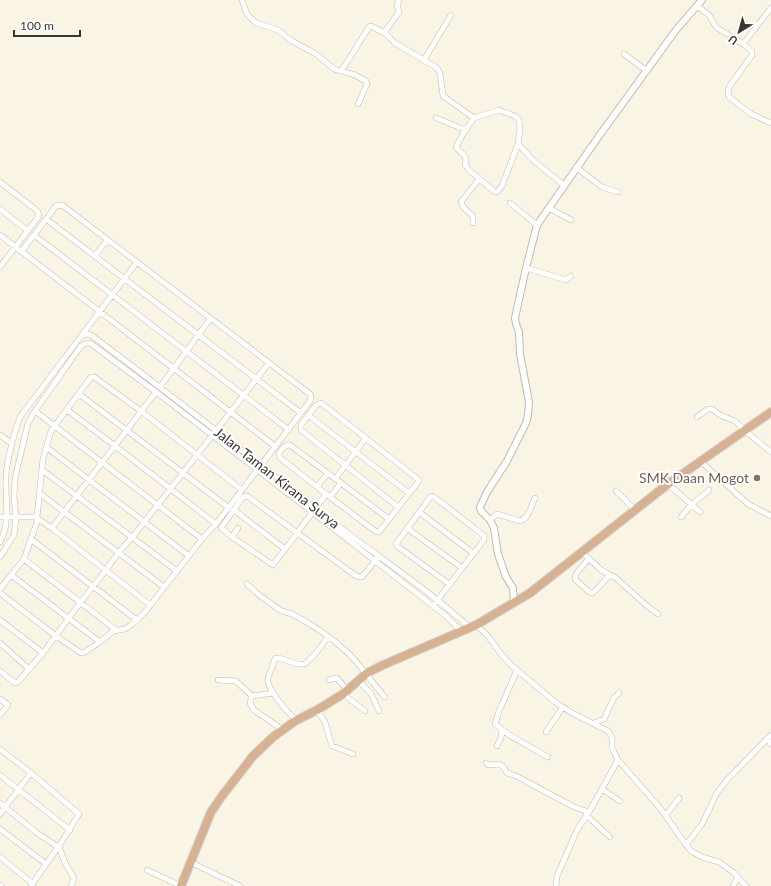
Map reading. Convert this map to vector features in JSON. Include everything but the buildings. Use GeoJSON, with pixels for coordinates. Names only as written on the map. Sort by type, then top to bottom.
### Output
{"type":"FeatureCollection","features":[{"type":"Feature","properties":{"kind":"main road"},"geometry":{"type":"LineString","coordinates":[[181,886],[212,812],[219,800],[260,748],[297,720],[317,710],[345,692],[367,673],[473,627],[530,593],[586,556],[668,484],[771,412]]}},
{"type":"Feature","properties":{"kind":"street"},"geometry":{"type":"LineString","coordinates":[[242,0],[248,14],[256,23],[278,30],[292,41],[316,54],[334,69],[342,70],[355,75],[367,83],[358,104]]}},
{"type":"Feature","properties":{"kind":"street"},"geometry":{"type":"LineString","coordinates":[[384,32],[399,12],[397,5],[399,0]]}},
{"type":"Feature","properties":{"kind":"street"},"geometry":{"type":"LineString","coordinates":[[514,603],[513,588],[506,577],[498,554],[494,528],[490,520],[481,511],[481,504],[507,461],[526,423],[529,408],[529,397],[520,354],[519,332],[515,318],[537,225],[576,168],[676,30],[702,0]]}},
{"type":"Feature","properties":{"kind":"street"},"geometry":{"type":"LineString","coordinates":[[697,6],[709,15],[716,28],[750,49],[752,53],[729,87],[728,94],[729,97],[751,114],[771,123]]}},
{"type":"Feature","properties":{"kind":"street"},"geometry":{"type":"LineString","coordinates":[[744,44],[771,8]]}},
{"type":"Feature","properties":{"kind":"street"},"geometry":{"type":"LineString","coordinates":[[424,60],[451,14]]}},
{"type":"Feature","properties":{"kind":"street"},"geometry":{"type":"LineString","coordinates":[[342,70],[371,26],[383,33],[384,32],[395,43],[424,60],[439,71],[443,96],[474,118]]}},
{"type":"Feature","properties":{"kind":"street"},"geometry":{"type":"LineString","coordinates":[[624,54],[647,71]]}},
{"type":"Feature","properties":{"kind":"street"},"geometry":{"type":"LineString","coordinates":[[497,110],[502,110],[515,116],[519,120],[518,144],[499,191],[494,192],[466,167],[465,156],[456,147],[466,130],[474,118],[497,110]]}},
{"type":"Feature","properties":{"kind":"street"},"geometry":{"type":"LineString","coordinates":[[436,118],[466,130]]}},
{"type":"Feature","properties":{"kind":"street"},"geometry":{"type":"LineString","coordinates":[[518,144],[535,162],[564,185]]}},
{"type":"Feature","properties":{"kind":"street"},"geometry":{"type":"LineString","coordinates":[[576,168],[602,187],[618,192]]}},
{"type":"Feature","properties":{"kind":"street"},"geometry":{"type":"LineString","coordinates":[[473,223],[473,216],[463,207],[461,202],[479,179]]}},
{"type":"Feature","properties":{"kind":"street"},"geometry":{"type":"LineString","coordinates":[[0,182],[38,212],[39,216],[1,264]]}},
{"type":"Feature","properties":{"kind":"street"},"geometry":{"type":"LineString","coordinates":[[510,203],[537,225]]}},
{"type":"Feature","properties":{"kind":"street"},"geometry":{"type":"LineString","coordinates":[[21,252],[56,206],[59,204],[62,205],[310,394],[310,401],[242,490],[221,526],[222,529],[232,537],[273,565],[314,510],[340,483]]}},
{"type":"Feature","properties":{"kind":"street"},"geometry":{"type":"LineString","coordinates":[[549,208],[570,220]]}},
{"type":"Feature","properties":{"kind":"street"},"geometry":{"type":"LineString","coordinates":[[0,209],[28,231]]}},
{"type":"Feature","properties":{"kind":"street"},"geometry":{"type":"LineString","coordinates":[[46,219],[301,413]]}},
{"type":"Feature","properties":{"kind":"street"},"geometry":{"type":"LineString","coordinates":[[0,235],[276,447]]}},
{"type":"Feature","properties":{"kind":"street"},"geometry":{"type":"LineString","coordinates":[[34,235],[288,430]]}},
{"type":"Feature","properties":{"kind":"street"},"geometry":{"type":"LineString","coordinates":[[95,256],[107,240]]}},
{"type":"Feature","properties":{"kind":"street"},"geometry":{"type":"LineString","coordinates":[[0,542],[4,536],[7,517],[6,475],[18,421],[137,262]]}},
{"type":"Feature","properties":{"kind":"street"},"geometry":{"type":"LineString","coordinates":[[526,268],[566,280],[571,276]]}},
{"type":"Feature","properties":{"kind":"street"},"geometry":{"type":"LineString","coordinates":[[160,387],[210,318]]}},
{"type":"Feature","properties":{"kind":"street","name":"Jalan Taman Kirana Surya"},"geometry":{"type":"LineString","coordinates":[[81,336],[86,334],[91,335],[216,430],[259,468]]}},
{"type":"Feature","properties":{"kind":"street","name":"Jalan Taman Kirana Surya"},"geometry":{"type":"LineString","coordinates":[[35,411],[81,346],[87,343],[94,346],[212,435],[379,556],[491,640],[503,657],[563,707],[572,713],[606,729],[612,738],[612,747],[618,760]]}},
{"type":"Feature","properties":{"kind":"street"},"geometry":{"type":"LineString","coordinates":[[0,671],[16,683],[30,669],[118,553],[132,538],[170,488],[183,474],[269,363]]}},
{"type":"Feature","properties":{"kind":"street"},"geometry":{"type":"LineString","coordinates":[[0,589],[24,559],[32,540],[37,518],[43,459],[54,426],[92,376],[141,411],[242,490]]}},
{"type":"Feature","properties":{"kind":"street"},"geometry":{"type":"LineString","coordinates":[[52,528],[156,392]]}},
{"type":"Feature","properties":{"kind":"street"},"geometry":{"type":"LineString","coordinates":[[79,394],[183,474],[285,549]]}},
{"type":"Feature","properties":{"kind":"street"},"geometry":{"type":"LineString","coordinates":[[389,519],[290,445],[285,445],[279,453],[279,457],[376,532],[379,532],[419,481],[419,479],[321,403],[316,405],[301,425],[300,430],[398,507]]}},
{"type":"Feature","properties":{"kind":"street"},"geometry":{"type":"LineString","coordinates":[[697,417],[708,409],[712,409],[735,421],[771,452]]}},
{"type":"Feature","properties":{"kind":"street"},"geometry":{"type":"LineString","coordinates":[[67,410],[216,524]]}},
{"type":"Feature","properties":{"kind":"street"},"geometry":{"type":"LineString","coordinates":[[0,557],[14,535],[16,517],[14,497],[15,478],[28,423],[35,411],[202,539]]}},
{"type":"Feature","properties":{"kind":"street"},"geometry":{"type":"LineString","coordinates":[[308,415],[409,494]]}},
{"type":"Feature","properties":{"kind":"street"},"geometry":{"type":"LineString","coordinates":[[0,435],[12,444]]}},
{"type":"Feature","properties":{"kind":"street"},"geometry":{"type":"LineString","coordinates":[[335,479],[366,438]]}},
{"type":"Feature","properties":{"kind":"street"},"geometry":{"type":"LineString","coordinates":[[46,447],[189,556]]}},
{"type":"Feature","properties":{"kind":"street"},"geometry":{"type":"LineString","coordinates":[[700,461],[748,504],[771,516]]}},
{"type":"Feature","properties":{"kind":"street"},"geometry":{"type":"LineString","coordinates":[[42,470],[177,571]]}},
{"type":"Feature","properties":{"kind":"street"},"geometry":{"type":"LineString","coordinates":[[317,487],[328,473]]}},
{"type":"Feature","properties":{"kind":"street"},"geometry":{"type":"LineString","coordinates":[[668,484],[700,512]]}},
{"type":"Feature","properties":{"kind":"street"},"geometry":{"type":"LineString","coordinates":[[681,517],[691,505],[709,490]]}},
{"type":"Feature","properties":{"kind":"street"},"geometry":{"type":"LineString","coordinates":[[616,491],[636,511]]}},
{"type":"Feature","properties":{"kind":"street"},"geometry":{"type":"LineString","coordinates":[[39,493],[164,588]]}},
{"type":"Feature","properties":{"kind":"street"},"geometry":{"type":"LineString","coordinates":[[0,593],[56,636],[83,653],[100,642],[107,635],[116,630],[125,629],[137,620],[202,539],[243,497],[247,496],[359,577],[362,576],[379,556]]}},
{"type":"Feature","properties":{"kind":"street"},"geometry":{"type":"LineString","coordinates":[[433,606],[483,542],[484,536],[434,497],[430,497],[396,542],[397,546],[450,584]]}},
{"type":"Feature","properties":{"kind":"street"},"geometry":{"type":"LineString","coordinates":[[490,520],[497,514],[520,521],[523,520],[535,498]]}},
{"type":"Feature","properties":{"kind":"street","name":"Jalan Taman Kirana Surya"},"geometry":{"type":"LineString","coordinates":[[314,510],[375,561],[446,616],[462,632]]}},
{"type":"Feature","properties":{"kind":"street"},"geometry":{"type":"LineString","coordinates":[[419,512],[473,553]]}},
{"type":"Feature","properties":{"kind":"street"},"geometry":{"type":"LineString","coordinates":[[0,517],[37,518],[150,604]]}},
{"type":"Feature","properties":{"kind":"street"},"geometry":{"type":"LineString","coordinates":[[232,537],[238,528]]}},
{"type":"Feature","properties":{"kind":"street"},"geometry":{"type":"LineString","coordinates":[[407,528],[462,568]]}},
{"type":"Feature","properties":{"kind":"street"},"geometry":{"type":"LineString","coordinates":[[32,540],[137,620]]}},
{"type":"Feature","properties":{"kind":"street"},"geometry":{"type":"LineString","coordinates":[[610,575],[592,593],[575,578],[586,556],[601,570],[616,578],[658,614]]}},
{"type":"Feature","properties":{"kind":"street"},"geometry":{"type":"LineString","coordinates":[[24,559],[116,630]]}},
{"type":"Feature","properties":{"kind":"street"},"geometry":{"type":"LineString","coordinates":[[11,575],[100,642]]}},
{"type":"Feature","properties":{"kind":"street"},"geometry":{"type":"LineString","coordinates":[[247,584],[259,595],[280,610],[283,612],[292,613],[346,651],[367,673],[385,697]]}},
{"type":"Feature","properties":{"kind":"street"},"geometry":{"type":"LineString","coordinates":[[0,620],[43,653]]}},
{"type":"Feature","properties":{"kind":"street"},"geometry":{"type":"LineString","coordinates":[[297,720],[288,713],[268,684],[268,679],[275,660],[279,658],[298,664],[305,664],[316,653],[328,637]]}},
{"type":"Feature","properties":{"kind":"street"},"geometry":{"type":"LineString","coordinates":[[0,643],[30,669]]}},
{"type":"Feature","properties":{"kind":"street"},"geometry":{"type":"LineString","coordinates":[[517,670],[499,711],[495,726],[548,757]]}},
{"type":"Feature","properties":{"kind":"street"},"geometry":{"type":"LineString","coordinates":[[329,680],[337,678],[345,692],[366,711]]}},
{"type":"Feature","properties":{"kind":"street"},"geometry":{"type":"LineString","coordinates":[[218,680],[236,681],[252,696]]}},
{"type":"Feature","properties":{"kind":"street"},"geometry":{"type":"LineString","coordinates":[[358,680],[371,694],[380,711]]}},
{"type":"Feature","properties":{"kind":"street"},"geometry":{"type":"LineString","coordinates":[[252,696],[273,693]]}},
{"type":"Feature","properties":{"kind":"street"},"geometry":{"type":"LineString","coordinates":[[594,723],[604,719],[614,698],[619,693]]}},
{"type":"Feature","properties":{"kind":"street"},"geometry":{"type":"LineString","coordinates":[[252,696],[250,703],[254,710],[283,730]]}},
{"type":"Feature","properties":{"kind":"street"},"geometry":{"type":"LineString","coordinates":[[0,700],[8,705],[0,715]]}},
{"type":"Feature","properties":{"kind":"street"},"geometry":{"type":"LineString","coordinates":[[546,732],[563,707]]}},
{"type":"Feature","properties":{"kind":"street"},"geometry":{"type":"LineString","coordinates":[[317,710],[325,722],[332,746],[353,754]]}},
{"type":"Feature","properties":{"kind":"street"},"geometry":{"type":"LineString","coordinates":[[497,746],[501,738],[502,730]]}},
{"type":"Feature","properties":{"kind":"street"},"geometry":{"type":"LineString","coordinates":[[686,845],[702,824],[717,793],[727,780],[771,735]]}},
{"type":"Feature","properties":{"kind":"street"},"geometry":{"type":"LineString","coordinates":[[766,739],[771,744]]}},
{"type":"Feature","properties":{"kind":"street"},"geometry":{"type":"LineString","coordinates":[[0,749],[31,772],[79,814],[70,830],[31,885],[0,857]]}},
{"type":"Feature","properties":{"kind":"street"},"geometry":{"type":"LineString","coordinates":[[556,886],[557,876],[577,830],[618,760],[650,795],[666,815],[686,845],[695,854],[719,862],[738,877],[746,886]]}},
{"type":"Feature","properties":{"kind":"street"},"geometry":{"type":"LineString","coordinates":[[486,763],[489,765],[501,765],[508,774],[516,776],[587,814],[610,837]]}},
{"type":"Feature","properties":{"kind":"street"},"geometry":{"type":"LineString","coordinates":[[0,814],[31,772]]}},
{"type":"Feature","properties":{"kind":"street"},"geometry":{"type":"LineString","coordinates":[[0,775],[70,830]]}},
{"type":"Feature","properties":{"kind":"street"},"geometry":{"type":"LineString","coordinates":[[602,789],[620,801]]}},
{"type":"Feature","properties":{"kind":"street"},"geometry":{"type":"LineString","coordinates":[[666,815],[679,798]]}},
{"type":"Feature","properties":{"kind":"street"},"geometry":{"type":"LineString","coordinates":[[0,803],[37,833],[59,846],[65,863],[74,878],[71,886]]}},
{"type":"Feature","properties":{"kind":"street"},"geometry":{"type":"LineString","coordinates":[[0,829],[45,864]]}},
{"type":"Feature","properties":{"kind":"street"},"geometry":{"type":"LineString","coordinates":[[190,862],[240,886]]}},
{"type":"Feature","properties":{"kind":"street"},"geometry":{"type":"LineString","coordinates":[[147,870],[181,886]]}},
{"type":"Feature","properties":{"kind":"street"},"geometry":{"type":"LineString","coordinates":[[733,886],[738,877]]}},
{"type":"Feature","properties":{"kind":"place","name":"SMK Daan Mogot"},"geometry":{"type":"Point","coordinates":[757,478]}}]}
